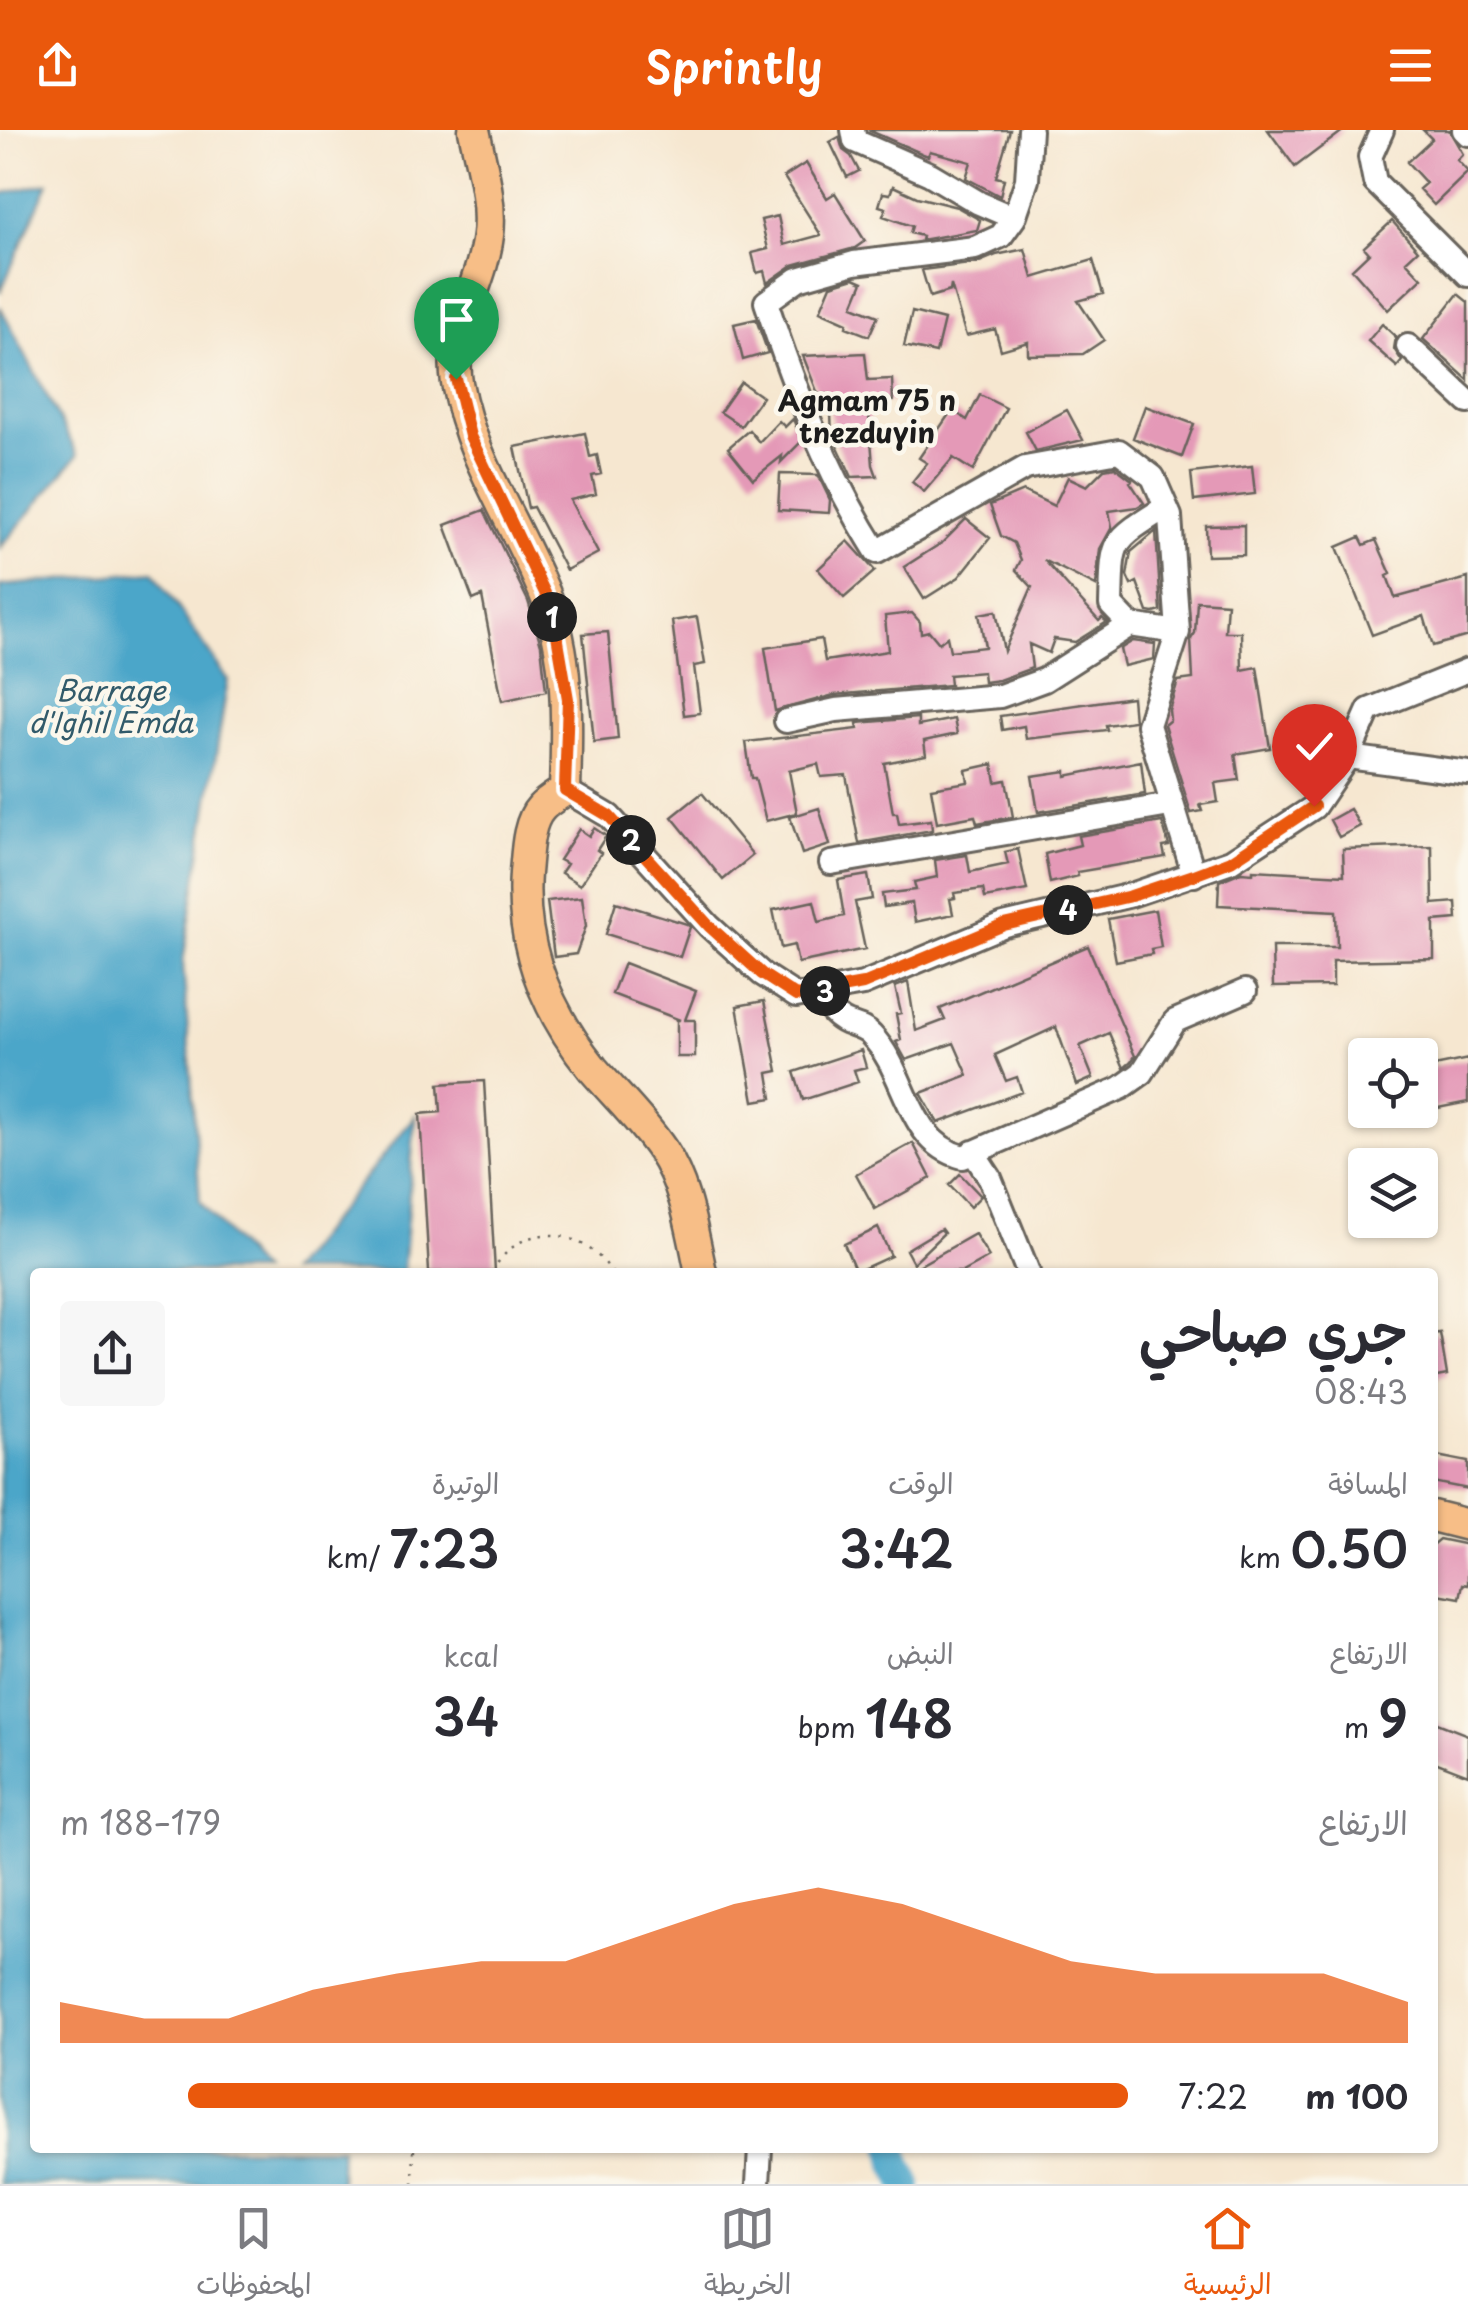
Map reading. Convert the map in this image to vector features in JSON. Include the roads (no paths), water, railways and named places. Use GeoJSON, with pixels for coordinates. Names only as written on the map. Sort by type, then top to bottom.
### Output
{"type":"FeatureCollection","features":[{"type":"Feature","properties":{"kind":"main road"},"geometry":{"type":"LineString","coordinates":[[474,130],[488,202],[488,234],[461,320],[456,379],[470,436],[545,593],[556,629],[568,699],[565,790],[539,809],[527,845],[527,938],[542,985],[567,1033],[594,1070],[636,1115],[677,1177],[700,1268]]}},
{"type":"Feature","properties":{"kind":"main road"},"geometry":{"type":"LineString","coordinates":[[1438,1518],[1468,1525]]}},
{"type":"Feature","properties":{"kind":"street"},"geometry":{"type":"LineString","coordinates":[[853,130],[855,141],[1014,218]]}},
{"type":"Feature","properties":{"kind":"street"},"geometry":{"type":"LineString","coordinates":[[1030,130],[1027,180],[1014,218],[1001,236],[975,248],[854,263],[798,279],[766,302],[797,396],[845,502],[877,552],[1025,468],[1119,450],[1152,478],[1170,516],[1178,632],[1148,725],[1194,875]]}},
{"type":"Feature","properties":{"kind":"street"},"geometry":{"type":"LineString","coordinates":[[1382,130],[1370,157],[1376,182],[1468,275]]}},
{"type":"Feature","properties":{"kind":"street"},"geometry":{"type":"LineString","coordinates":[[1408,346],[1468,402]]}},
{"type":"Feature","properties":{"kind":"street"},"geometry":{"type":"LineString","coordinates":[[1166,507],[1123,534],[1112,553],[1111,605],[1130,625],[1178,632]]}},
{"type":"Feature","properties":{"kind":"street"},"geometry":{"type":"LineString","coordinates":[[786,720],[836,710],[1000,696],[1044,680],[1130,625]]}},
{"type":"Feature","properties":{"kind":"street"},"geometry":{"type":"LineString","coordinates":[[565,790],[609,816],[709,926],[762,974],[796,996],[863,984],[1004,925],[1131,896],[1231,861],[1314,806],[1348,757],[1370,710],[1468,670]]}},
{"type":"Feature","properties":{"kind":"street"},"geometry":{"type":"LineString","coordinates":[[1348,757],[1468,772]]}},
{"type":"Feature","properties":{"kind":"street"},"geometry":{"type":"LineString","coordinates":[[830,862],[1170,806]]}},
{"type":"Feature","properties":{"kind":"street"},"geometry":{"type":"LineString","coordinates":[[817,992],[832,1013],[870,1032],[890,1063],[919,1126],[932,1143],[963,1157],[1121,1088],[1142,1074],[1159,1041],[1175,1021],[1246,991]]}},
{"type":"Feature","properties":{"kind":"street"},"geometry":{"type":"LineString","coordinates":[[972,1152],[990,1178],[1026,1268]]}},
{"type":"Feature","properties":{"kind":"street"},"geometry":{"type":"LineString","coordinates":[[758,2184],[760,2153]]}},
{"type":"Feature","properties":{"kind":"water"},"geometry":{"type":"Polygon","coordinates":[[[48,183],[0,293],[0,194],[48,183]]]}},
{"type":"Feature","properties":{"kind":"water"},"geometry":{"type":"Polygon","coordinates":[[[0,306],[78,455],[0,548],[0,306]]]}},
{"type":"Feature","properties":{"kind":"water","name":"Barrage d'Ighil Emda"},"geometry":{"type":"Polygon","coordinates":[[[153,571],[228,680],[183,962],[200,1202],[258,1268],[30,1268],[30,2153],[341,2153],[340,2184],[0,2184],[0,586],[153,571]]]}},
{"type":"Feature","properties":{"kind":"water"},"geometry":{"type":"Polygon","coordinates":[[[415,1116],[403,1268],[292,1268],[415,1116]]]}},
{"type":"Feature","properties":{"kind":"waterway"},"geometry":{"type":"LineString","coordinates":[[895,2153],[907,2184]]}},
{"type":"Feature","properties":{"kind":"district","name":"Agmam 75 n tnezduɣin"},"geometry":{"type":"Point","coordinates":[867,417]}}]}
